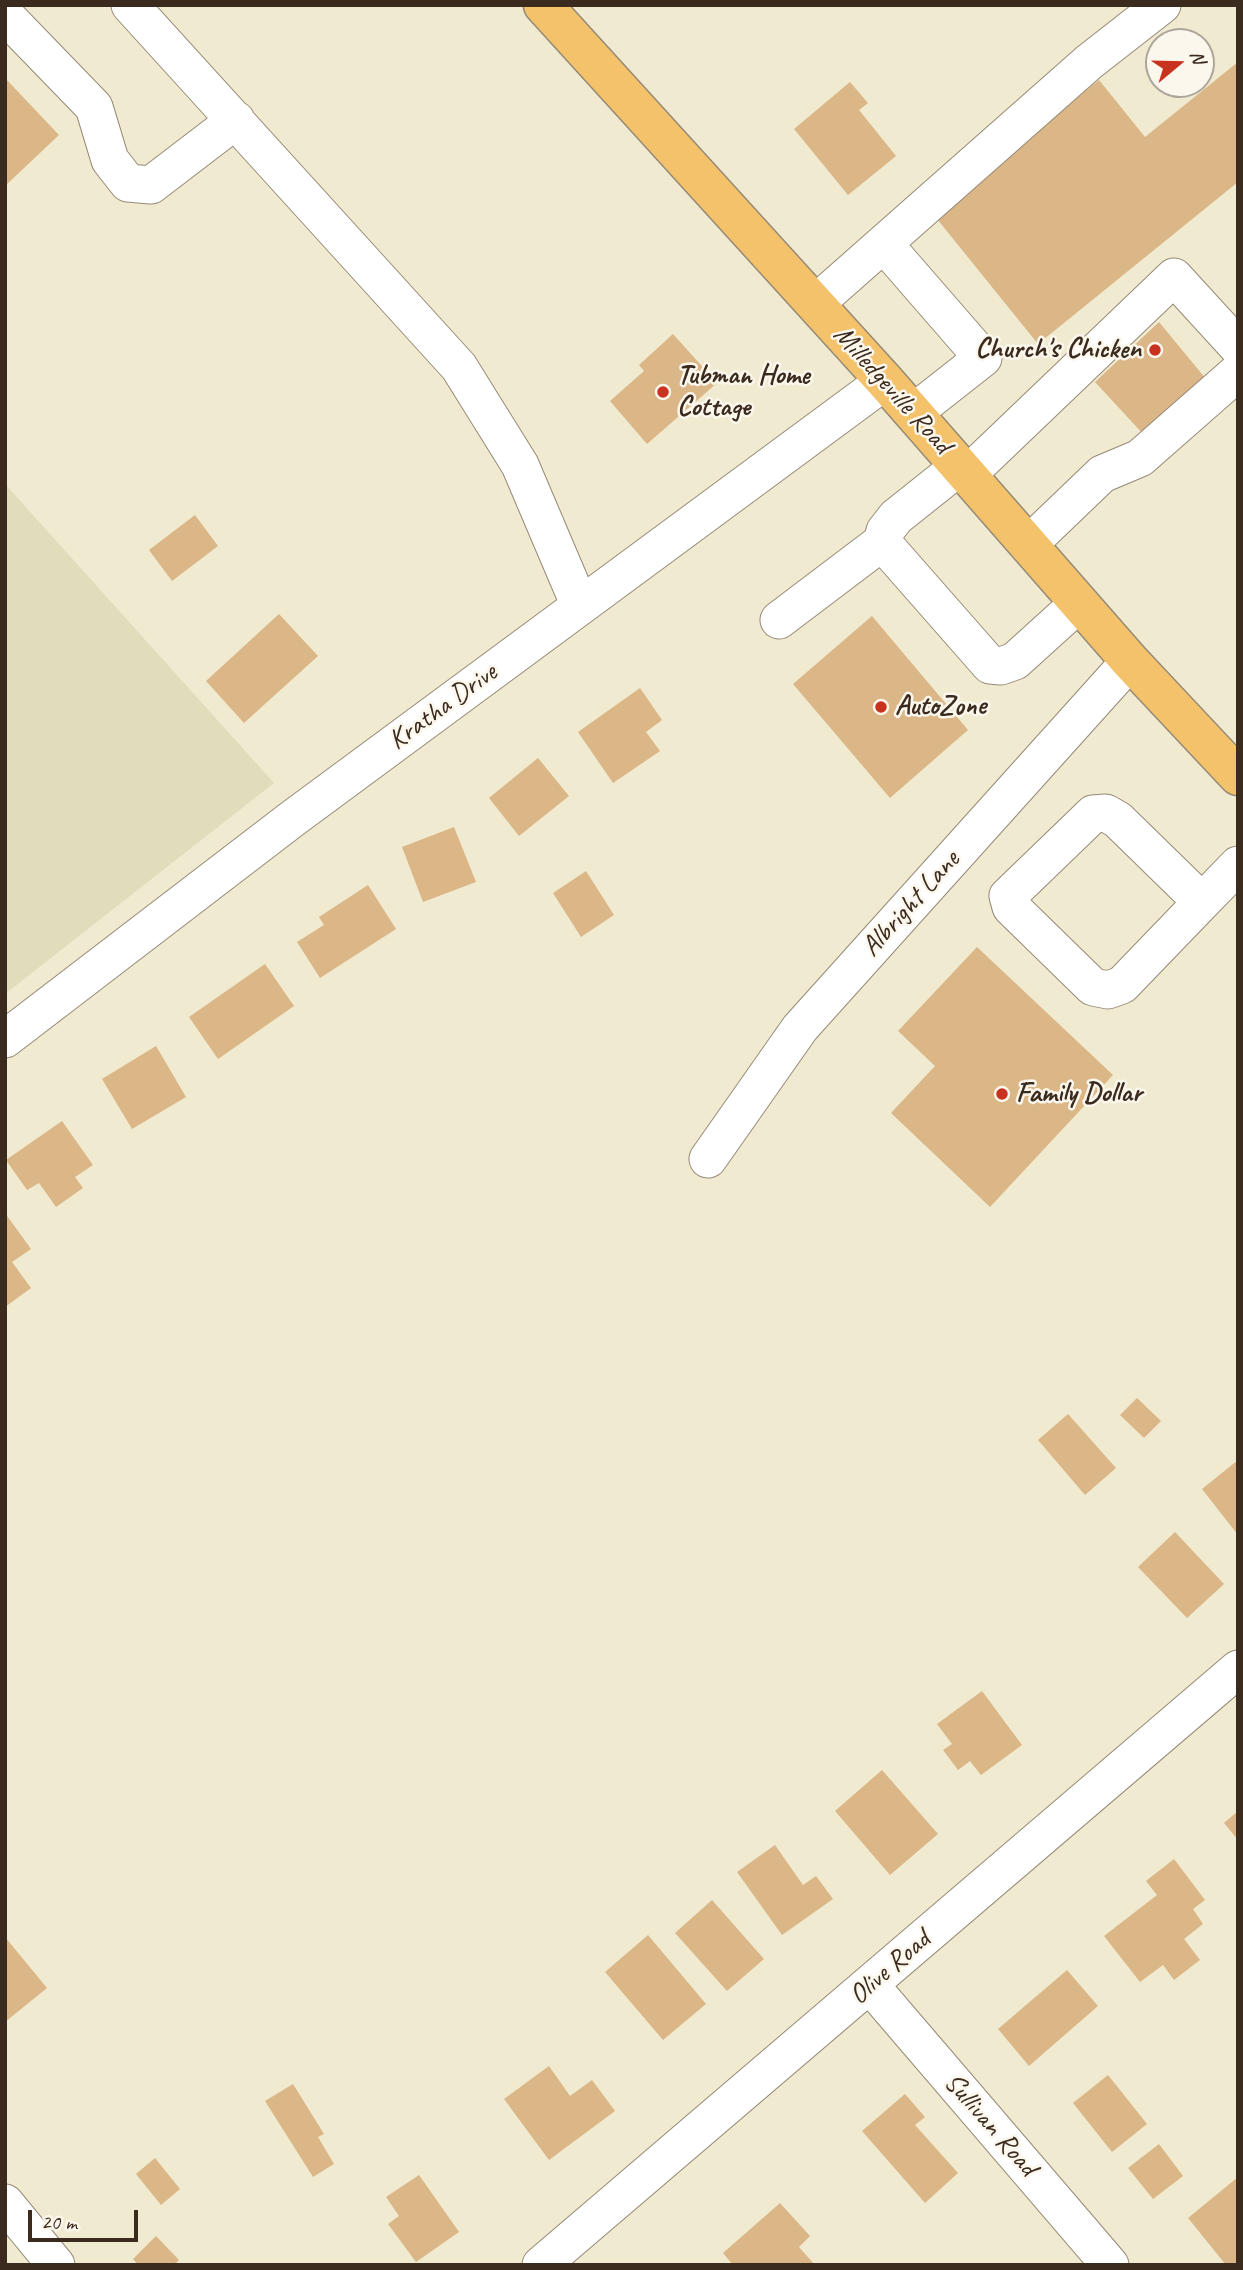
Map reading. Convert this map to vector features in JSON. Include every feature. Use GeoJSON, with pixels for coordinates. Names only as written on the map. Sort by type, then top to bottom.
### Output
{"type":"FeatureCollection","features":[{"type":"Feature","properties":{"kind":"main road","name":"Milledgeville Road"},"geometry":{"type":"LineString","coordinates":[[543,5],[885,381],[1130,661],[1238,776]]}},
{"type":"Feature","properties":{"kind":"street"},"geometry":{"type":"LineString","coordinates":[[130,5],[459,367],[520,466],[580,606]]}},
{"type":"Feature","properties":{"kind":"street"},"geometry":{"type":"LineString","coordinates":[[815,304],[1089,62],[1162,5]]}},
{"type":"Feature","properties":{"kind":"street"},"geometry":{"type":"LineString","coordinates":[[5,15],[94,107],[110,160],[128,183],[151,185],[236,120]]}},
{"type":"Feature","properties":{"kind":"street"},"geometry":{"type":"LineString","coordinates":[[884,244],[983,358],[913,413]]}},
{"type":"Feature","properties":{"kind":"street"},"geometry":{"type":"LineString","coordinates":[[779,620],[882,542],[885,531],[895,517],[963,470],[1174,277],[1238,347]]}},
{"type":"Feature","properties":{"kind":"street"},"geometry":{"type":"LineString","coordinates":[[1028,545],[1102,474],[1140,458],[1238,372]]}},
{"type":"Feature","properties":{"kind":"street","name":"Kratha Drive"},"geometry":{"type":"LineString","coordinates":[[5,1039],[292,818],[885,381]]}},
{"type":"Feature","properties":{"kind":"street"},"geometry":{"type":"LineString","coordinates":[[882,542],[990,665],[1001,666],[1015,661],[1079,603]]}},
{"type":"Feature","properties":{"kind":"street","name":"Albright Lane"},"geometry":{"type":"LineString","coordinates":[[708,1159],[800,1028],[1130,661]]}},
{"type":"Feature","properties":{"kind":"street"},"geometry":{"type":"LineString","coordinates":[[1202,902],[1118,820],[1106,813],[1093,814],[1009,896],[1011,907],[1093,987],[1108,990],[1122,985],[1238,865]]}},
{"type":"Feature","properties":{"kind":"street","name":"Olive Road"},"geometry":{"type":"LineString","coordinates":[[541,2265],[1238,1670]]}},
{"type":"Feature","properties":{"kind":"street","name":"Sullivan Road"},"geometry":{"type":"LineString","coordinates":[[870,1985],[1111,2265]]}},
{"type":"Feature","properties":{"kind":"street"},"geometry":{"type":"LineString","coordinates":[[5,2203],[56,2265]]}},
{"type":"Feature","properties":{"kind":"shaded area"},"geometry":{"type":"Polygon","coordinates":[[[5,484],[274,783],[5,994],[5,484]]]}},
{"type":"Feature","properties":{"kind":"building"},"geometry":{"type":"Polygon","coordinates":[[[1238,62],[1238,182],[1038,344],[933,214],[1099,80],[1145,137],[1193,98],[1215,98],[1215,81],[1238,62]]]}},
{"type":"Feature","properties":{"kind":"building"},"geometry":{"type":"Polygon","coordinates":[[[5,78],[59,135],[5,186],[5,78]]]}},
{"type":"Feature","properties":{"kind":"building"},"geometry":{"type":"Polygon","coordinates":[[[850,82],[868,103],[859,110],[896,156],[848,195],[794,129],[850,82]]]}},
{"type":"Feature","properties":{"kind":"building","name":"Church's Chicken"},"geometry":{"type":"Polygon","coordinates":[[[1159,322],[1206,379],[1144,435],[1095,382],[1159,322]]]}},
{"type":"Feature","properties":{"kind":"building","name":"Tubman Home Cottage"},"geometry":{"type":"Polygon","coordinates":[[[673,334],[717,383],[647,444],[610,401],[644,371],[639,365],[673,334]]]}},
{"type":"Feature","properties":{"kind":"building"},"geometry":{"type":"Polygon","coordinates":[[[195,515],[218,546],[172,581],[149,550],[195,515]]]}},
{"type":"Feature","properties":{"kind":"building"},"geometry":{"type":"Polygon","coordinates":[[[279,614],[318,656],[244,723],[206,681],[279,614]]]}},
{"type":"Feature","properties":{"kind":"building","name":"AutoZone"},"geometry":{"type":"Polygon","coordinates":[[[872,616],[968,730],[890,798],[793,684],[872,616]]]}},
{"type":"Feature","properties":{"kind":"building"},"geometry":{"type":"Polygon","coordinates":[[[640,688],[662,720],[646,732],[660,751],[613,783],[578,732],[640,688]]]}},
{"type":"Feature","properties":{"kind":"building"},"geometry":{"type":"Polygon","coordinates":[[[538,758],[569,796],[519,836],[489,798],[538,758]]]}},
{"type":"Feature","properties":{"kind":"building"},"geometry":{"type":"Polygon","coordinates":[[[454,827],[476,882],[423,902],[402,847],[454,827]]]}},
{"type":"Feature","properties":{"kind":"building"},"geometry":{"type":"Polygon","coordinates":[[[586,871],[614,915],[581,937],[553,893],[586,871]]]}},
{"type":"Feature","properties":{"kind":"building"},"geometry":{"type":"Polygon","coordinates":[[[368,885],[396,929],[320,978],[297,942],[324,925],[319,917],[368,885]]]}},
{"type":"Feature","properties":{"kind":"building","name":"Family Dollar"},"geometry":{"type":"Polygon","coordinates":[[[977,947],[1113,1075],[990,1207],[891,1113],[935,1066],[898,1031],[977,947]]]}},
{"type":"Feature","properties":{"kind":"building"},"geometry":{"type":"Polygon","coordinates":[[[265,964],[294,1006],[218,1059],[189,1017],[265,964]]]}},
{"type":"Feature","properties":{"kind":"building"},"geometry":{"type":"Polygon","coordinates":[[[156,1046],[186,1097],[132,1129],[102,1079],[156,1046]]]}},
{"type":"Feature","properties":{"kind":"building"},"geometry":{"type":"Polygon","coordinates":[[[62,1121],[93,1165],[75,1177],[83,1188],[56,1207],[39,1183],[27,1190],[6,1160],[62,1121]]]}},
{"type":"Feature","properties":{"kind":"building"},"geometry":{"type":"Polygon","coordinates":[[[5,1213],[31,1249],[12,1262],[31,1288],[5,1307],[5,1213]]]}},
{"type":"Feature","properties":{"kind":"building"},"geometry":{"type":"Polygon","coordinates":[[[1137,1398],[1161,1421],[1144,1438],[1120,1415],[1137,1398]]]}},
{"type":"Feature","properties":{"kind":"building"},"geometry":{"type":"Polygon","coordinates":[[[1068,1414],[1116,1468],[1085,1495],[1038,1440],[1068,1414]]]}},
{"type":"Feature","properties":{"kind":"building"},"geometry":{"type":"Polygon","coordinates":[[[1238,1460],[1238,1535],[1202,1489],[1238,1460]]]}},
{"type":"Feature","properties":{"kind":"building"},"geometry":{"type":"Polygon","coordinates":[[[1175,1532],[1224,1584],[1187,1618],[1138,1567],[1175,1532]]]}},
{"type":"Feature","properties":{"kind":"building"},"geometry":{"type":"Polygon","coordinates":[[[982,1691],[1022,1745],[981,1775],[970,1761],[958,1770],[943,1750],[952,1744],[937,1724],[982,1691]]]}},
{"type":"Feature","properties":{"kind":"building"},"geometry":{"type":"Polygon","coordinates":[[[882,1770],[938,1834],[890,1875],[835,1811],[882,1770]]]}},
{"type":"Feature","properties":{"kind":"building"},"geometry":{"type":"Polygon","coordinates":[[[1238,1811],[1238,1840],[1224,1823],[1238,1811]]]}},
{"type":"Feature","properties":{"kind":"building"},"geometry":{"type":"Polygon","coordinates":[[[775,1845],[803,1885],[816,1876],[833,1899],[782,1935],[737,1872],[775,1845]]]}},
{"type":"Feature","properties":{"kind":"building"},"geometry":{"type":"Polygon","coordinates":[[[1174,1859],[1205,1900],[1193,1909],[1203,1924],[1184,1939],[1200,1960],[1174,1980],[1163,1965],[1140,1982],[1104,1936],[1157,1895],[1146,1881],[1174,1859]]]}},
{"type":"Feature","properties":{"kind":"building"},"geometry":{"type":"Polygon","coordinates":[[[712,1900],[764,1959],[727,1991],[675,1933],[712,1900]]]}},
{"type":"Feature","properties":{"kind":"building"},"geometry":{"type":"Polygon","coordinates":[[[648,1935],[706,2004],[663,2040],[605,1972],[648,1935]]]}},
{"type":"Feature","properties":{"kind":"building"},"geometry":{"type":"Polygon","coordinates":[[[5,1937],[47,1988],[5,2022],[5,1937]]]}},
{"type":"Feature","properties":{"kind":"building"},"geometry":{"type":"Polygon","coordinates":[[[1067,1970],[1098,2006],[1029,2066],[998,2029],[1067,1970]]]}},
{"type":"Feature","properties":{"kind":"building"},"geometry":{"type":"Polygon","coordinates":[[[549,2066],[570,2096],[592,2080],[615,2111],[549,2160],[504,2099],[549,2066]]]}},
{"type":"Feature","properties":{"kind":"building"},"geometry":{"type":"Polygon","coordinates":[[[1108,2075],[1147,2124],[1112,2152],[1073,2103],[1108,2075]]]}},
{"type":"Feature","properties":{"kind":"building"},"geometry":{"type":"Polygon","coordinates":[[[293,2084],[324,2134],[318,2137],[334,2164],[313,2177],[265,2101],[293,2084]]]}},
{"type":"Feature","properties":{"kind":"building"},"geometry":{"type":"Polygon","coordinates":[[[905,2094],[925,2117],[915,2125],[958,2173],[925,2203],[862,2131],[905,2094]]]}},
{"type":"Feature","properties":{"kind":"building"},"geometry":{"type":"Polygon","coordinates":[[[1159,2144],[1183,2176],[1153,2199],[1128,2168],[1159,2144]]]}},
{"type":"Feature","properties":{"kind":"building"},"geometry":{"type":"Polygon","coordinates":[[[155,2158],[180,2189],[161,2205],[136,2174],[155,2158]]]}},
{"type":"Feature","properties":{"kind":"building"},"geometry":{"type":"Polygon","coordinates":[[[419,2175],[459,2232],[416,2262],[388,2224],[399,2216],[386,2197],[419,2175]]]}},
{"type":"Feature","properties":{"kind":"building"},"geometry":{"type":"Polygon","coordinates":[[[1238,2177],[1238,2265],[1226,2265],[1188,2218],[1238,2177]]]}},
{"type":"Feature","properties":{"kind":"building"},"geometry":{"type":"Polygon","coordinates":[[[780,2203],[810,2236],[799,2247],[815,2265],[733,2265],[723,2253],[780,2203]]]}},
{"type":"Feature","properties":{"kind":"building"},"geometry":{"type":"Polygon","coordinates":[[[156,2236],[179,2260],[174,2265],[138,2265],[133,2259],[156,2236]]]}},
{"type":"Feature","properties":{"kind":"place","name":"Church's Chicken"},"geometry":{"type":"Point","coordinates":[1155,350]}},
{"type":"Feature","properties":{"kind":"place","name":"Tubman Home Cottage"},"geometry":{"type":"Point","coordinates":[663,392]}},
{"type":"Feature","properties":{"kind":"place","name":"AutoZone"},"geometry":{"type":"Point","coordinates":[881,707]}},
{"type":"Feature","properties":{"kind":"place","name":"Family Dollar"},"geometry":{"type":"Point","coordinates":[1002,1094]}}]}
